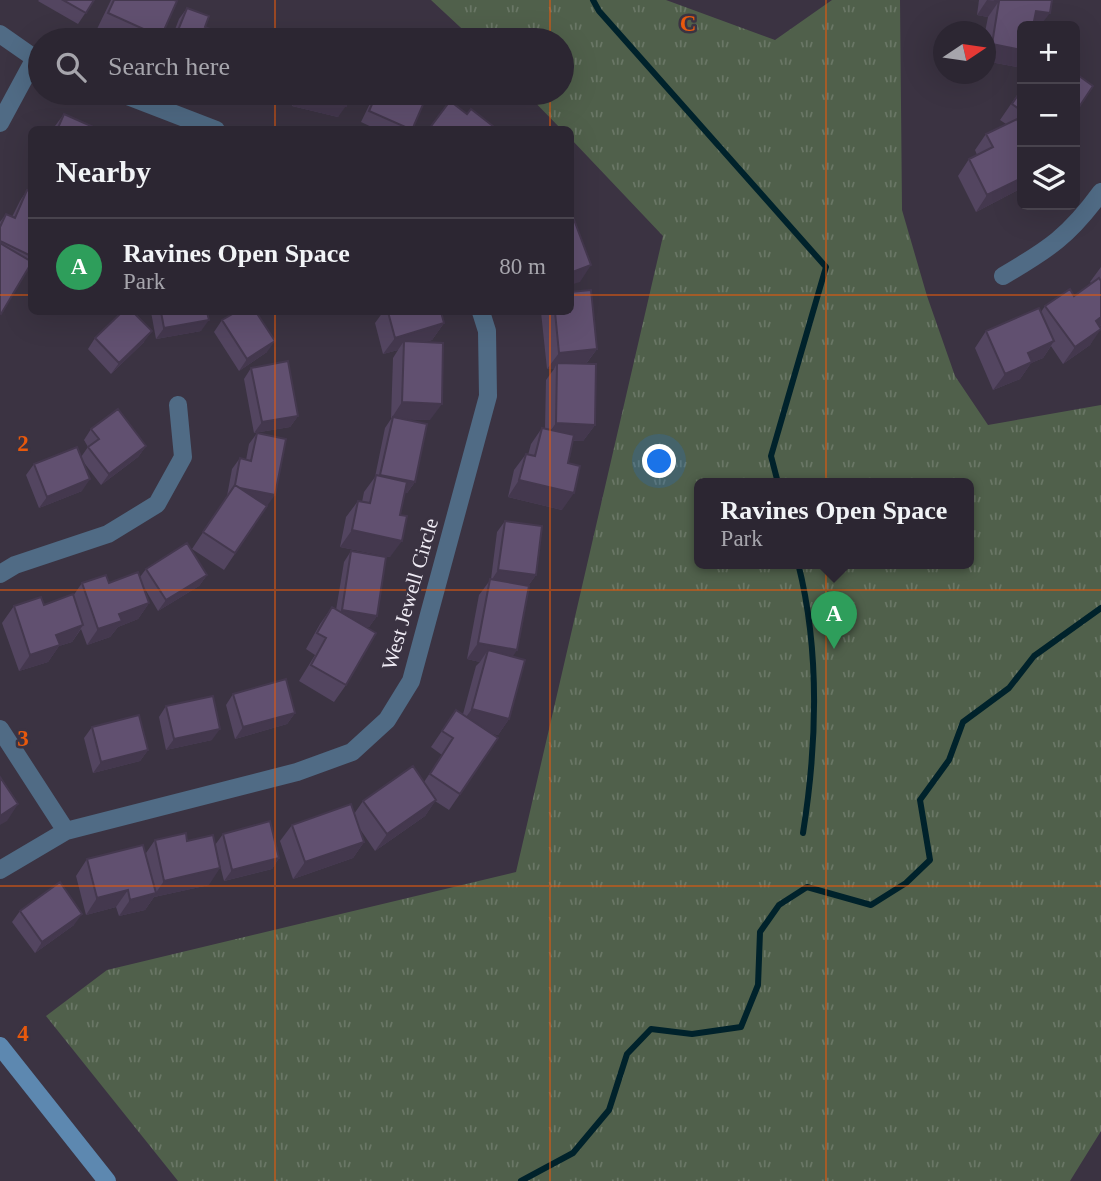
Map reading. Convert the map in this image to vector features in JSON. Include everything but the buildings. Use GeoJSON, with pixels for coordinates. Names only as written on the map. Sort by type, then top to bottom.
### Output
{"type":"FeatureCollection","features":[{"type":"Feature","properties":{"kind":"main road"},"geometry":{"type":"LineString","coordinates":[[0,1046],[107,1181]]}},
{"type":"Feature","properties":{"kind":"street"},"geometry":{"type":"LineString","coordinates":[[0,34],[28,54]]}},
{"type":"Feature","properties":{"kind":"street"},"geometry":{"type":"LineString","coordinates":[[0,123],[28,76]]}},
{"type":"Feature","properties":{"kind":"street"},"geometry":{"type":"LineString","coordinates":[[151,105],[206,126]]}},
{"type":"Feature","properties":{"kind":"street"},"geometry":{"type":"LineString","coordinates":[[1003,276],[1052,248],[1066,236],[1101,192]]}},
{"type":"Feature","properties":{"kind":"street","name":"West Jewell Circle"},"geometry":{"type":"LineString","coordinates":[[0,870],[66,831],[297,772],[352,752],[387,720],[411,681],[488,396],[487,331],[482,315]]}},
{"type":"Feature","properties":{"kind":"street"},"geometry":{"type":"LineString","coordinates":[[0,574],[15,565],[108,534],[157,504],[183,457],[178,405]]}},
{"type":"Feature","properties":{"kind":"street"},"geometry":{"type":"LineString","coordinates":[[0,729],[66,831]]}},
{"type":"Feature","properties":{"kind":"green space"},"geometry":{"type":"Polygon","coordinates":[[[431,0],[666,0],[775,40],[832,0],[900,0],[902,210],[927,296],[955,376],[988,425],[1101,405],[1101,1131],[1070,1181],[178,1181],[46,1016],[107,970],[516,872],[663,236],[574,142],[574,126],[558,126],[538,105],[574,105],[574,28],[461,28],[431,0]]]}},
{"type":"Feature","properties":{"kind":"waterway"},"geometry":{"type":"LineString","coordinates":[[593,0],[599,11],[826,267],[771,456],[777,478]]}},
{"type":"Feature","properties":{"kind":"waterway"},"geometry":{"type":"LineString","coordinates":[[799,569],[810,630],[814,698],[811,766],[803,833]]}},
{"type":"Feature","properties":{"kind":"waterway"},"geometry":{"type":"LineString","coordinates":[[521,1181],[573,1153],[609,1110],[627,1054],[651,1029],[692,1034],[741,1027],[758,985],[760,932],[779,905],[807,887],[871,905],[906,883],[930,860],[920,800],[949,760],[963,722],[1009,688],[1034,656],[1101,608]]}},
{"type":"Feature","properties":{"kind":"place","name":"Ravines Open Space"},"geometry":{"type":"Point","coordinates":[834,649]}}]}
